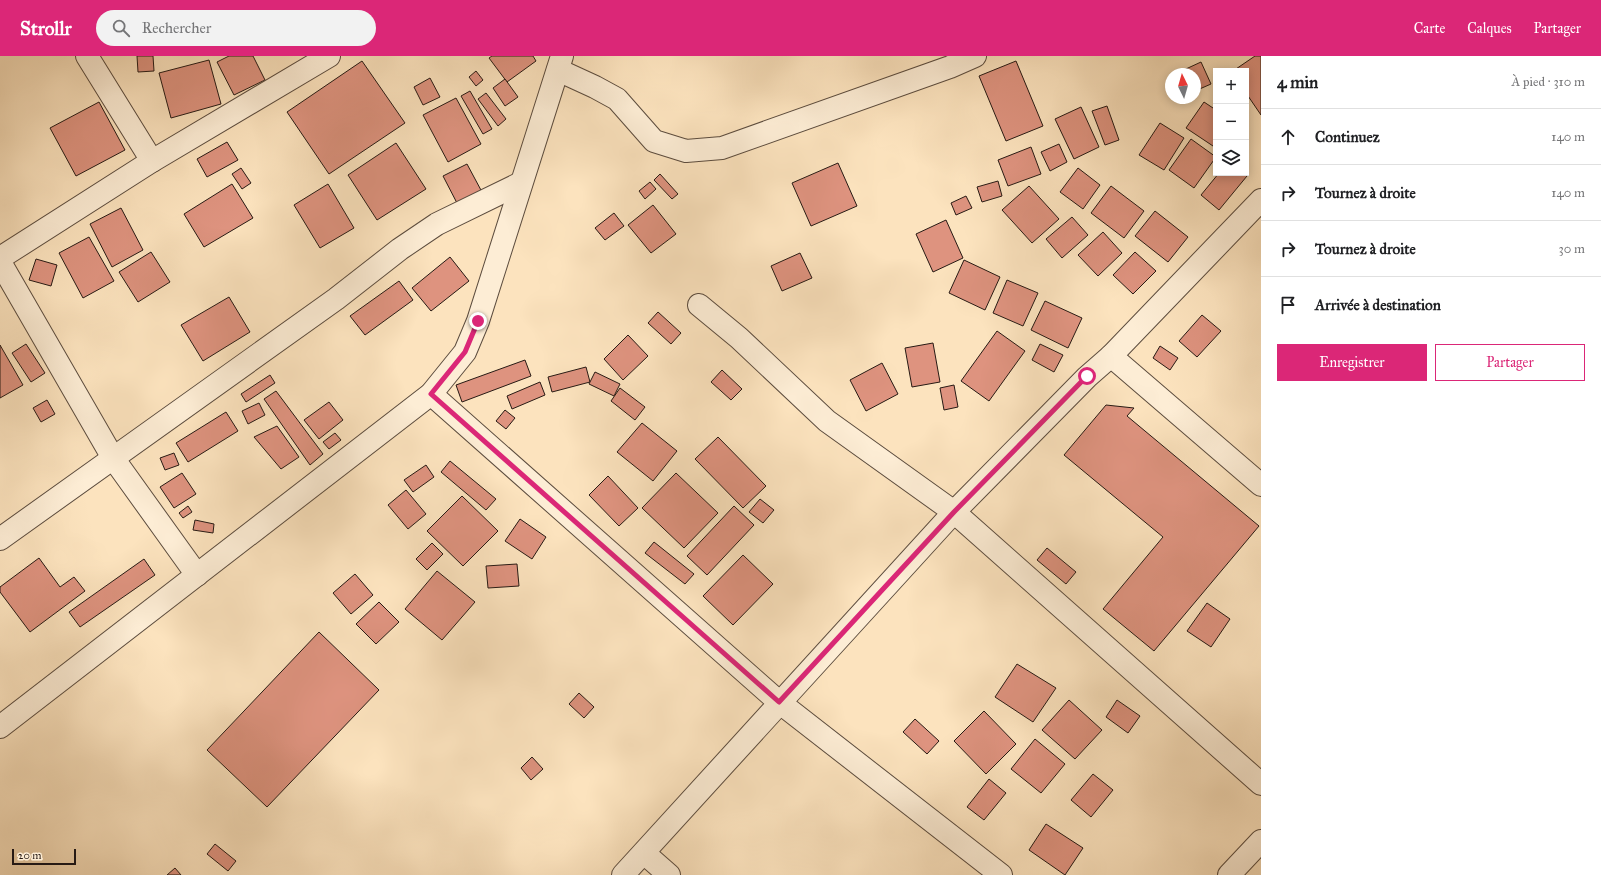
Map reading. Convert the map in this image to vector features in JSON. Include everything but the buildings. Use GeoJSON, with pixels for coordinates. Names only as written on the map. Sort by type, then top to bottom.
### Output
{"type":"FeatureCollection","features":[{"type":"Feature","properties":{"kind":"street"},"geometry":{"type":"LineString","coordinates":[[0,258],[152,161],[329,56]]}},
{"type":"Feature","properties":{"kind":"street"},"geometry":{"type":"LineString","coordinates":[[0,727],[431,394],[465,352],[484,303],[560,63],[595,87],[617,99],[654,140],[686,151],[722,148],[950,67],[975,56]]}},
{"type":"Feature","properties":{"kind":"street"},"geometry":{"type":"LineString","coordinates":[[91,58],[152,161]]}},
{"type":"Feature","properties":{"kind":"street"},"geometry":{"type":"LineString","coordinates":[[0,539],[336,299],[400,248],[437,224],[521,183]]}},
{"type":"Feature","properties":{"kind":"street"},"geometry":{"type":"LineString","coordinates":[[623,875],[779,702],[954,512],[1087,376],[1111,356],[1261,200]]}},
{"type":"Feature","properties":{"kind":"street"},"geometry":{"type":"LineString","coordinates":[[0,262],[114,458],[197,575]]}},
{"type":"Feature","properties":{"kind":"street"},"geometry":{"type":"LineString","coordinates":[[699,305],[739,338],[827,421],[954,512],[1261,784]]}},
{"type":"Feature","properties":{"kind":"street"},"geometry":{"type":"LineString","coordinates":[[1111,356],[1261,485]]}},
{"type":"Feature","properties":{"kind":"street"},"geometry":{"type":"LineString","coordinates":[[431,394],[779,702],[1001,875]]}},
{"type":"Feature","properties":{"kind":"street"},"geometry":{"type":"LineString","coordinates":[[1228,875],[1261,841]]}},
{"type":"Feature","properties":{"kind":"street"},"geometry":{"type":"LineString","coordinates":[[644,853],[669,875]]}},
{"type":"Feature","properties":{"kind":"route"},"geometry":{"type":"LineString","coordinates":[[478,321],[465,352],[431,394],[779,702],[954,512],[1087,376]]}}]}
